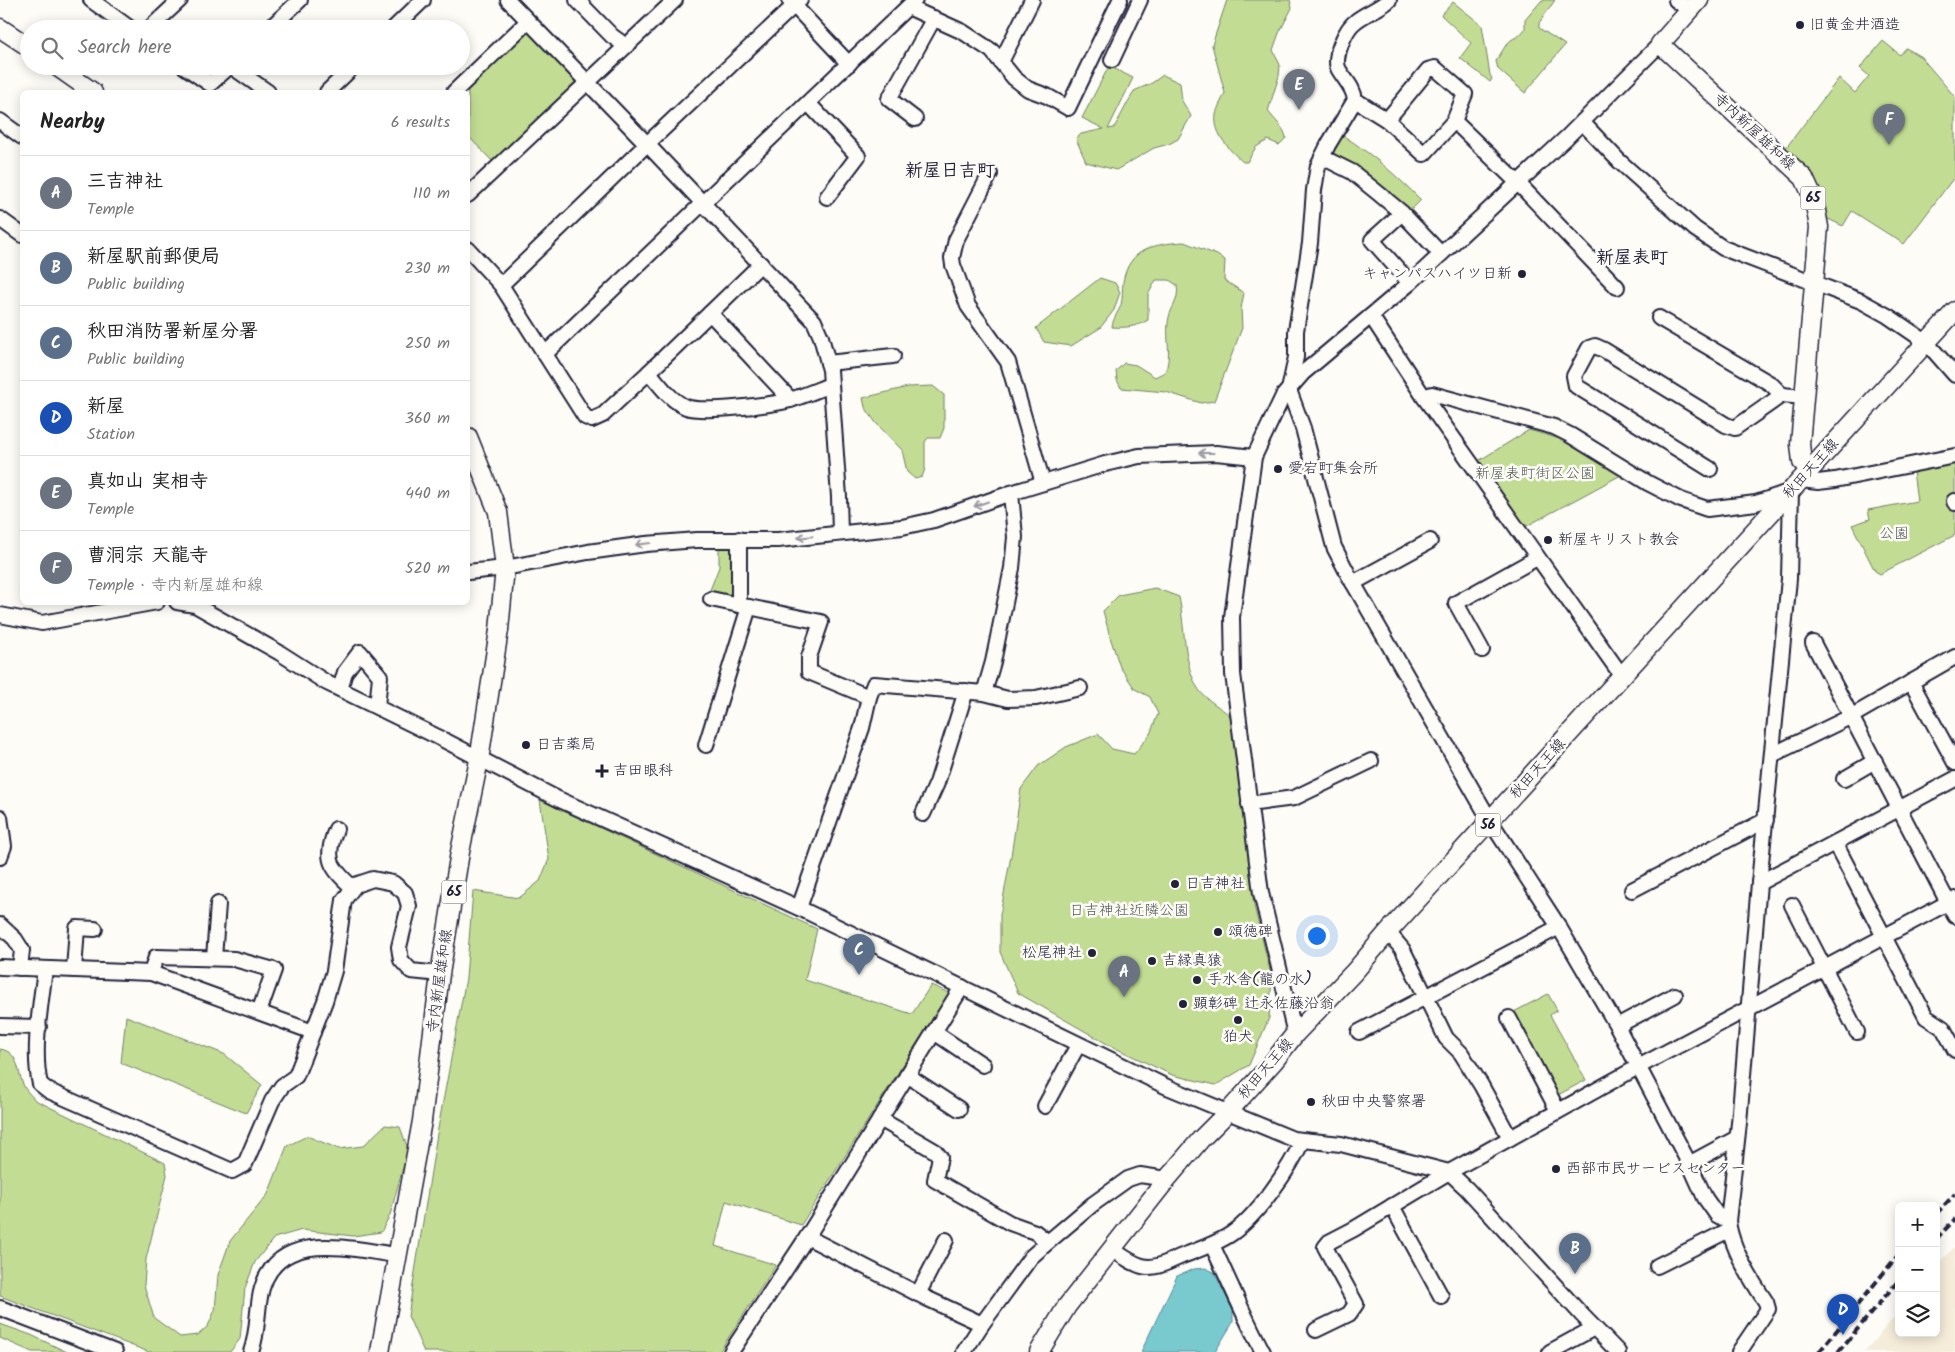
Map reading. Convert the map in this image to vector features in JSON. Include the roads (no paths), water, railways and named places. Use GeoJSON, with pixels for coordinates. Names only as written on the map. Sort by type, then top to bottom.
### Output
{"type":"FeatureCollection","features":[{"type":"Feature","properties":{"kind":"main road"},"geometry":{"type":"LineString","coordinates":[[1660,44],[1688,3]]}},
{"type":"Feature","properties":{"kind":"main road"},"geometry":{"type":"LineString","coordinates":[[0,28],[20,41]]}},
{"type":"Feature","properties":{"kind":"main road","name":"寺内新屋雄和線"},"geometry":{"type":"LineString","coordinates":[[1660,44],[1804,178],[1814,200],[1819,227],[1800,444],[1801,480]]}},
{"type":"Feature","properties":{"kind":"main road"},"geometry":{"type":"LineString","coordinates":[[69,75],[90,90]]}},
{"type":"Feature","properties":{"kind":"main road","name":"秋田天王線"},"geometry":{"type":"LineString","coordinates":[[1039,1352],[1067,1306],[1201,1139],[1228,1112],[1274,1061],[1295,1034],[1356,971],[1388,932],[1491,822],[1955,311]]}},
{"type":"Feature","properties":{"kind":"main road","name":"寺内新屋雄和線"},"geometry":{"type":"LineString","coordinates":[[380,1352],[422,1121],[440,974],[460,852],[479,760],[499,630],[505,568],[498,512],[470,442]]}},
{"type":"Feature","properties":{"kind":"street"},"geometry":{"type":"LineString","coordinates":[[91,0],[119,20]]}},
{"type":"Feature","properties":{"kind":"street"},"geometry":{"type":"LineString","coordinates":[[159,20],[180,0]]}},
{"type":"Feature","properties":{"kind":"street"},"geometry":{"type":"LineString","coordinates":[[279,20],[300,0]]}},
{"type":"Feature","properties":{"kind":"street"},"geometry":{"type":"LineString","coordinates":[[402,20],[423,0]]}},
{"type":"Feature","properties":{"kind":"street"},"geometry":{"type":"LineString","coordinates":[[508,0],[814,321],[821,337],[828,363],[839,497],[840,533]]}},
{"type":"Feature","properties":{"kind":"street"},"geometry":{"type":"LineString","coordinates":[[577,0],[612,36],[626,46]]}},
{"type":"Feature","properties":{"kind":"street"},"geometry":{"type":"LineString","coordinates":[[1001,62],[1032,0]]}},
{"type":"Feature","properties":{"kind":"street"},"geometry":{"type":"LineString","coordinates":[[545,354],[912,4],[934,18],[963,32],[992,51],[1014,78],[1028,89],[1047,96],[1068,108],[1120,0]]}},
{"type":"Feature","properties":{"kind":"street"},"geometry":{"type":"LineString","coordinates":[[1112,60],[1140,0]]}},
{"type":"Feature","properties":{"kind":"street"},"geometry":{"type":"LineString","coordinates":[[1389,0],[1355,21],[1343,38],[1337,57],[1337,68],[1355,92],[1355,100],[1328,144],[1318,166],[1310,243],[1296,331],[1296,357],[1289,390],[1303,428],[1334,547],[1491,822],[1559,926],[1617,1026],[1705,1198],[1717,1215],[1729,1226]]}},
{"type":"Feature","properties":{"kind":"street"},"geometry":{"type":"LineString","coordinates":[[470,193],[672,1]]}},
{"type":"Feature","properties":{"kind":"street"},"geometry":{"type":"LineString","coordinates":[[500,285],[794,2],[849,64]]}},
{"type":"Feature","properties":{"kind":"street"},"geometry":{"type":"LineString","coordinates":[[915,119],[889,99],[934,18]]}},
{"type":"Feature","properties":{"kind":"street"},"geometry":{"type":"LineString","coordinates":[[456,90],[527,22]]}},
{"type":"Feature","properties":{"kind":"street"},"geometry":{"type":"LineString","coordinates":[[1295,1034],[1261,894],[1233,674],[1232,617],[1254,457],[1269,424],[1289,390],[1303,373],[1410,283],[1582,122],[1660,44]]}},
{"type":"Feature","properties":{"kind":"street"},"geometry":{"type":"LineString","coordinates":[[1355,100],[1387,120],[1424,154],[1454,120],[1465,94],[1435,68],[1428,70],[1387,120]]}},
{"type":"Feature","properties":{"kind":"street"},"geometry":{"type":"LineString","coordinates":[[197,75],[210,84],[220,75]]}},
{"type":"Feature","properties":{"kind":"street"},"geometry":{"type":"LineString","coordinates":[[244,75],[265,90]]}},
{"type":"Feature","properties":{"kind":"street"},"geometry":{"type":"LineString","coordinates":[[329,90],[345,75]]}},
{"type":"Feature","properties":{"kind":"street"},"geometry":{"type":"LineString","coordinates":[[808,103],[858,156],[827,197]]}},
{"type":"Feature","properties":{"kind":"street"},"geometry":{"type":"LineString","coordinates":[[1454,120],[1518,183],[1617,287]]}},
{"type":"Feature","properties":{"kind":"street"},"geometry":{"type":"LineString","coordinates":[[0,121],[20,136]]}},
{"type":"Feature","properties":{"kind":"street"},"geometry":{"type":"LineString","coordinates":[[1582,122],[1619,161],[1695,229],[1723,248],[1814,282],[1840,295],[1861,301],[1888,316],[1926,342],[1955,375]]}},
{"type":"Feature","properties":{"kind":"street"},"geometry":{"type":"LineString","coordinates":[[1322,157],[1352,172],[1402,213],[1441,254]]}},
{"type":"Feature","properties":{"kind":"street"},"geometry":{"type":"LineString","coordinates":[[990,174],[956,240],[952,258],[968,306],[1008,362],[1043,483]]}},
{"type":"Feature","properties":{"kind":"street"},"geometry":{"type":"LineString","coordinates":[[1402,213],[1372,240],[1410,283]]}},
{"type":"Feature","properties":{"kind":"street"},"geometry":{"type":"LineString","coordinates":[[0,219],[20,234]]}},
{"type":"Feature","properties":{"kind":"street"},"geometry":{"type":"LineString","coordinates":[[470,251],[500,285],[585,417],[592,420],[603,415],[761,264]]}},
{"type":"Feature","properties":{"kind":"street"},"geometry":{"type":"LineString","coordinates":[[710,312],[792,400]]}},
{"type":"Feature","properties":{"kind":"street"},"geometry":{"type":"LineString","coordinates":[[1372,316],[1424,396],[1622,676]]}},
{"type":"Feature","properties":{"kind":"street"},"geometry":{"type":"LineString","coordinates":[[1659,318],[1771,384],[1782,395],[1804,397]]}},
{"type":"Feature","properties":{"kind":"street"},"geometry":{"type":"LineString","coordinates":[[1710,469],[1576,386],[1574,376],[1589,348],[1595,346],[1604,350],[1726,425],[1735,428],[1782,395]]}},
{"type":"Feature","properties":{"kind":"street"},"geometry":{"type":"LineString","coordinates":[[828,363],[893,356]]}},
{"type":"Feature","properties":{"kind":"street"},"geometry":{"type":"LineString","coordinates":[[649,372],[669,395],[684,406],[699,409],[792,400],[830,386]]}},
{"type":"Feature","properties":{"kind":"street"},"geometry":{"type":"LineString","coordinates":[[1424,396],[1432,394],[1554,427],[1648,483],[1681,500],[1707,509],[1756,503],[1801,480],[1818,482],[1835,480],[1955,456]]}},
{"type":"Feature","properties":{"kind":"street"},"geometry":{"type":"LineString","coordinates":[[470,572],[505,568],[588,552],[646,544],[697,540],[778,540],[902,527],[934,520],[1043,483],[1105,464],[1139,456],[1216,453],[1254,457]]}},
{"type":"Feature","properties":{"kind":"street"},"geometry":{"type":"LineString","coordinates":[[1739,1352],[1768,1309],[1766,1302],[1743,1263],[1729,1226],[1750,1008],[1759,883],[1789,579],[1801,480]]}},
{"type":"Feature","properties":{"kind":"street"},"geometry":{"type":"LineString","coordinates":[[984,693],[993,662],[1012,568],[1015,537],[1011,493]]}},
{"type":"Feature","properties":{"kind":"street"},"geometry":{"type":"LineString","coordinates":[[706,745],[744,606],[739,539]]}},
{"type":"Feature","properties":{"kind":"street"},"geometry":{"type":"LineString","coordinates":[[1353,583],[1430,541]]}},
{"type":"Feature","properties":{"kind":"street"},"geometry":{"type":"LineString","coordinates":[[1482,650],[1456,603],[1537,558]]}},
{"type":"Feature","properties":{"kind":"street"},"geometry":{"type":"LineString","coordinates":[[710,600],[821,622],[809,658],[809,672],[869,697]]}},
{"type":"Feature","properties":{"kind":"street"},"geometry":{"type":"LineString","coordinates":[[0,615],[42,623],[141,605]]}},
{"type":"Feature","properties":{"kind":"street"},"geometry":{"type":"LineString","coordinates":[[199,605],[340,689],[438,737],[558,800],[799,908],[1165,1086],[1293,1139],[1341,1144],[1449,1172],[1618,1352]]}},
{"type":"Feature","properties":{"kind":"street"},"geometry":{"type":"LineString","coordinates":[[1813,643],[1900,809],[1952,901],[1955,916]]}},
{"type":"Feature","properties":{"kind":"street"},"geometry":{"type":"LineString","coordinates":[[340,689],[344,672],[360,652],[380,676],[377,708]]}},
{"type":"Feature","properties":{"kind":"street"},"geometry":{"type":"LineString","coordinates":[[1772,755],[1852,716],[1955,657]]}},
{"type":"Feature","properties":{"kind":"street"},"geometry":{"type":"LineString","coordinates":[[1911,682],[1955,763]]}},
{"type":"Feature","properties":{"kind":"street"},"geometry":{"type":"LineString","coordinates":[[799,908],[862,728],[874,684],[984,693],[1008,699],[1036,698],[1080,688]]}},
{"type":"Feature","properties":{"kind":"street"},"geometry":{"type":"LineString","coordinates":[[923,814],[937,783],[966,691]]}},
{"type":"Feature","properties":{"kind":"street"},"geometry":{"type":"LineString","coordinates":[[1249,804],[1294,798],[1371,761]]}},
{"type":"Feature","properties":{"kind":"street"},"geometry":{"type":"LineString","coordinates":[[1844,779],[1876,761]]}},
{"type":"Feature","properties":{"kind":"street"},"geometry":{"type":"LineString","coordinates":[[1759,883],[1955,779]]}},
{"type":"Feature","properties":{"kind":"street"},"geometry":{"type":"LineString","coordinates":[[0,817],[4,846],[0,857]]}},
{"type":"Feature","properties":{"kind":"street"},"geometry":{"type":"LineString","coordinates":[[1632,890],[1766,820]]}},
{"type":"Feature","properties":{"kind":"street"},"geometry":{"type":"LineString","coordinates":[[336,829],[329,859],[338,874],[353,888]]}},
{"type":"Feature","properties":{"kind":"street"},"geometry":{"type":"LineString","coordinates":[[1835,843],[1926,1017],[1943,1028],[1955,1050]]}},
{"type":"Feature","properties":{"kind":"street"},"geometry":{"type":"LineString","coordinates":[[45,969],[39,1027],[38,1076],[40,1084],[44,1088],[232,1171],[245,1164],[272,1101],[282,1086],[296,1076],[325,1001],[334,971],[344,900],[355,885],[373,879],[393,882],[405,892],[409,906],[398,947],[401,960],[411,971],[440,974]]}},
{"type":"Feature","properties":{"kind":"street"},"geometry":{"type":"LineString","coordinates":[[1316,1330],[1348,1314],[1356,1304],[1325,1247],[1329,1242],[1449,1172],[1638,1067],[1952,901]]}},
{"type":"Feature","properties":{"kind":"street"},"geometry":{"type":"LineString","coordinates":[[214,958],[218,904]]}},
{"type":"Feature","properties":{"kind":"street"},"geometry":{"type":"LineString","coordinates":[[1792,905],[1826,968],[1857,1032]]}},
{"type":"Feature","properties":{"kind":"street"},"geometry":{"type":"LineString","coordinates":[[0,925],[15,939],[22,950],[20,968]]}},
{"type":"Feature","properties":{"kind":"street"},"geometry":{"type":"LineString","coordinates":[[1359,1032],[1559,926]]}},
{"type":"Feature","properties":{"kind":"street"},"geometry":{"type":"LineString","coordinates":[[74,970],[77,928],[95,929]]}},
{"type":"Feature","properties":{"kind":"street"},"geometry":{"type":"LineString","coordinates":[[1388,932],[1403,950],[1446,1038],[1461,1053],[1482,1085],[1510,1138]]}},
{"type":"Feature","properties":{"kind":"street"},"geometry":{"type":"LineString","coordinates":[[151,973],[156,957],[234,959],[274,970],[259,1012]]}},
{"type":"Feature","properties":{"kind":"street"},"geometry":{"type":"LineString","coordinates":[[0,967],[151,973],[313,1032]]}},
{"type":"Feature","properties":{"kind":"street"},"geometry":{"type":"LineString","coordinates":[[731,1352],[807,1237],[962,987]]}},
{"type":"Feature","properties":{"kind":"street"},"geometry":{"type":"LineString","coordinates":[[1617,1026],[1674,995]]}},
{"type":"Feature","properties":{"kind":"street"},"geometry":{"type":"LineString","coordinates":[[1509,1018],[1558,1111]]}},
{"type":"Feature","properties":{"kind":"street"},"geometry":{"type":"LineString","coordinates":[[0,1026],[39,1027]]}},
{"type":"Feature","properties":{"kind":"street"},"geometry":{"type":"LineString","coordinates":[[934,1032],[983,1065]]}},
{"type":"Feature","properties":{"kind":"street"},"geometry":{"type":"LineString","coordinates":[[1045,1106],[1078,1045]]}},
{"type":"Feature","properties":{"kind":"street"},"geometry":{"type":"LineString","coordinates":[[907,1075],[959,1109]]}},
{"type":"Feature","properties":{"kind":"street"},"geometry":{"type":"LineString","coordinates":[[880,1119],[935,1152],[940,1157],[935,1180],[1010,1223],[1036,1232],[1048,1242]]}},
{"type":"Feature","properties":{"kind":"street"},"geometry":{"type":"LineString","coordinates":[[1689,1164],[1737,1138]]}},
{"type":"Feature","properties":{"kind":"street"},"geometry":{"type":"LineString","coordinates":[[1112,1249],[1142,1266],[1156,1267],[1212,1245],[1230,1235],[1247,1222],[1296,1155],[1302,1141]]}},
{"type":"Feature","properties":{"kind":"street"},"geometry":{"type":"LineString","coordinates":[[964,1352],[1031,1257],[1048,1242],[1093,1204],[1128,1179],[1140,1175],[1167,1179]]}},
{"type":"Feature","properties":{"kind":"street"},"geometry":{"type":"LineString","coordinates":[[1392,1206],[1441,1296]]}},
{"type":"Feature","properties":{"kind":"street"},"geometry":{"type":"LineString","coordinates":[[1657,1266],[1729,1226]]}},
{"type":"Feature","properties":{"kind":"street"},"geometry":{"type":"LineString","coordinates":[[807,1237],[918,1294],[982,1324]]}},
{"type":"Feature","properties":{"kind":"street"},"geometry":{"type":"LineString","coordinates":[[918,1294],[946,1240]]}},
{"type":"Feature","properties":{"kind":"street"},"geometry":{"type":"LineString","coordinates":[[1212,1245],[1263,1352]]}},
{"type":"Feature","properties":{"kind":"street"},"geometry":{"type":"LineString","coordinates":[[251,1352],[256,1338],[262,1288],[270,1272],[282,1258],[300,1249],[319,1246],[397,1255]]}},
{"type":"Feature","properties":{"kind":"street"},"geometry":{"type":"LineString","coordinates":[[0,1308],[115,1352]]}},
{"type":"Feature","properties":{"kind":"street"},"geometry":{"type":"LineString","coordinates":[[1550,1352],[1594,1328]]}},
{"type":"Feature","properties":{"kind":"water"},"geometry":{"type":"Polygon","coordinates":[[[1205,1268],[1214,1272],[1233,1310],[1233,1322],[1215,1352],[1141,1352],[1177,1276],[1194,1269],[1205,1268]]]}},
{"type":"Feature","properties":{"kind":"railway"},"geometry":{"type":"LineString","coordinates":[[1940,1210],[1955,1194]]}},
{"type":"Feature","properties":{"kind":"railway"},"geometry":{"type":"LineString","coordinates":[[1940,1235],[1955,1219]]}},
{"type":"Feature","properties":{"kind":"railway"},"geometry":{"type":"LineString","coordinates":[[1819,1352],[1895,1259]]}},
{"type":"Feature","properties":{"kind":"railway"},"geometry":{"type":"LineString","coordinates":[[1838,1352],[1895,1285]]}},
{"type":"Feature","properties":{"kind":"place","name":"旧黄金井酒造"},"geometry":{"type":"Point","coordinates":[1800,25]}},
{"type":"Feature","properties":{"kind":"place","name":"真如山 実相寺"},"geometry":{"type":"Point","coordinates":[1299,110]}},
{"type":"Feature","properties":{"kind":"place","name":"曹洞宗 天龍寺"},"geometry":{"type":"Point","coordinates":[1889,145]}},
{"type":"Feature","properties":{"kind":"place","name":"キャンパスハイツ日新"},"geometry":{"type":"Point","coordinates":[1522,274]}},
{"type":"Feature","properties":{"kind":"place","name":"愛宕町集会所"},"geometry":{"type":"Point","coordinates":[1278,469]}},
{"type":"Feature","properties":{"kind":"place","name":"新屋キリスト教会"},"geometry":{"type":"Point","coordinates":[1548,540]}},
{"type":"Feature","properties":{"kind":"place","name":"日吉薬局"},"geometry":{"type":"Point","coordinates":[526,745]}},
{"type":"Feature","properties":{"kind":"place","name":"吉田眼科"},"geometry":{"type":"Point","coordinates":[602,771]}},
{"type":"Feature","properties":{"kind":"place","name":"日吉神社"},"geometry":{"type":"Point","coordinates":[1175,884]}},
{"type":"Feature","properties":{"kind":"place","name":"頌徳碑"},"geometry":{"type":"Point","coordinates":[1218,932]}},
{"type":"Feature","properties":{"kind":"place","name":"松尾神社"},"geometry":{"type":"Point","coordinates":[1092,953]}},
{"type":"Feature","properties":{"kind":"place","name":"吉縁真猿"},"geometry":{"type":"Point","coordinates":[1152,961]}},
{"type":"Feature","properties":{"kind":"place","name":"秋田消防署新屋分署"},"geometry":{"type":"Point","coordinates":[859,975]}},
{"type":"Feature","properties":{"kind":"place","name":"手水舎(龍の水)"},"geometry":{"type":"Point","coordinates":[1197,980]}},
{"type":"Feature","properties":{"kind":"place","name":"三吉神社"},"geometry":{"type":"Point","coordinates":[1124,997]}},
{"type":"Feature","properties":{"kind":"place","name":"顕彰碑 辻永佐藤沿翁"},"geometry":{"type":"Point","coordinates":[1183,1004]}},
{"type":"Feature","properties":{"kind":"place","name":"狛犬"},"geometry":{"type":"Point","coordinates":[1238,1020]}},
{"type":"Feature","properties":{"kind":"place","name":"秋田中央警察署"},"geometry":{"type":"Point","coordinates":[1311,1102]}},
{"type":"Feature","properties":{"kind":"place","name":"西部市民サービスセンター"},"geometry":{"type":"Point","coordinates":[1556,1169]}},
{"type":"Feature","properties":{"kind":"place","name":"新屋駅前郵便局"},"geometry":{"type":"Point","coordinates":[1575,1274]}},
{"type":"Feature","properties":{"kind":"place","name":"新屋"},"geometry":{"type":"Point","coordinates":[1843,1335]}},
{"type":"Feature","properties":{"kind":"district","name":"新屋日吉町"},"geometry":{"type":"Point","coordinates":[950,171]}},
{"type":"Feature","properties":{"kind":"district","name":"新屋表町"},"geometry":{"type":"Point","coordinates":[1632,258]}},
{"type":"Feature","properties":{"kind":"park label","name":"新屋表町街区公園"},"geometry":{"type":"Point","coordinates":[1535,474]}},
{"type":"Feature","properties":{"kind":"park label","name":"公園"},"geometry":{"type":"Point","coordinates":[1894,534]}},
{"type":"Feature","properties":{"kind":"park label","name":"日吉神社近隣公園"},"geometry":{"type":"Point","coordinates":[1129,911]}}]}
